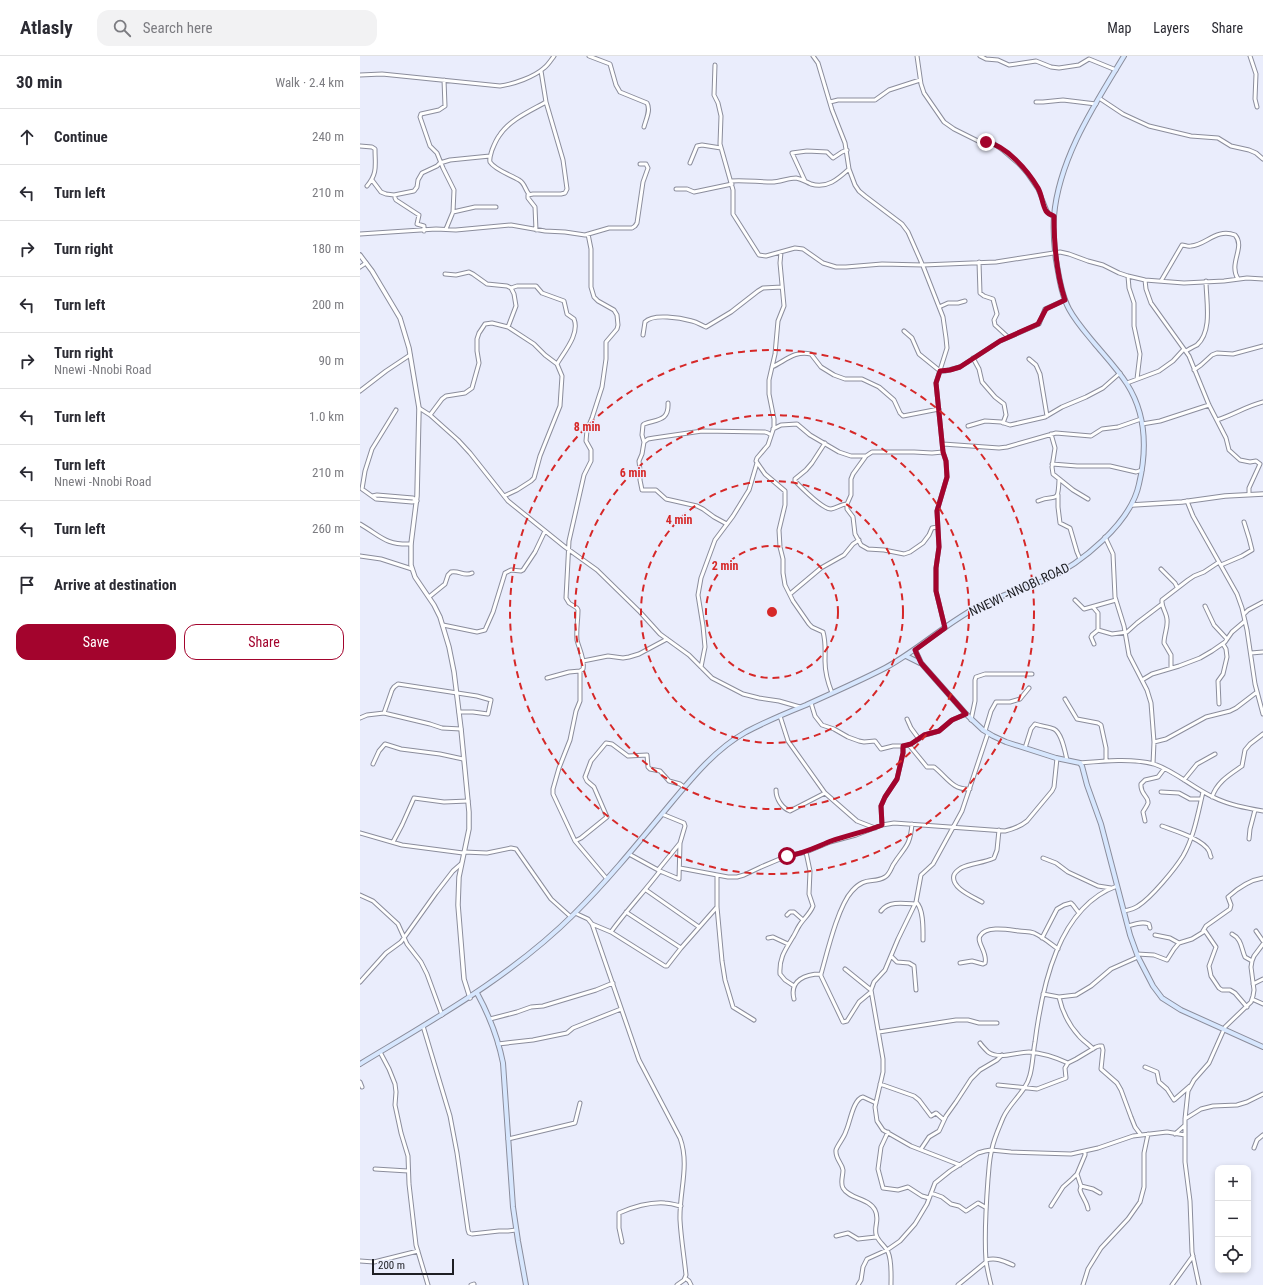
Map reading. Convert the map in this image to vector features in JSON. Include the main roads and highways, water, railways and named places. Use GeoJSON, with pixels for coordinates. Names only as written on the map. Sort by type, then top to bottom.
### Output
{"type":"FeatureCollection","features":[{"type":"Feature","properties":{"kind":"main road","name":"NNEWI -NNOBI ROAD"},"geometry":{"type":"LineString","coordinates":[[360,1064],[470,998],[498,978],[558,930],[576,913],[607,879],[684,787],[704,766],[745,732],[883,669],[906,656],[945,628],[983,604],[1062,572],[1080,559],[1118,526],[1132,505],[1139,487],[1144,447],[1141,422],[1135,398],[1126,383],[1075,319],[1065,300],[1059,278],[1055,253],[1054,216],[1061,181],[1080,133],[1124,56]]}},
{"type":"Feature","properties":{"kind":"main road"},"geometry":{"type":"LineString","coordinates":[[915,650],[921,663],[971,720],[986,732],[1025,748],[1057,758],[1080,763],[1101,824],[1137,956],[1153,986],[1162,998],[1181,1010],[1263,1049]]}},
{"type":"Feature","properties":{"kind":"main road"},"geometry":{"type":"LineString","coordinates":[[906,656],[921,663]]}},
{"type":"Feature","properties":{"kind":"main road"},"geometry":{"type":"LineString","coordinates":[[477,993],[490,1019],[503,1063],[516,1230],[526,1285]]}}]}
